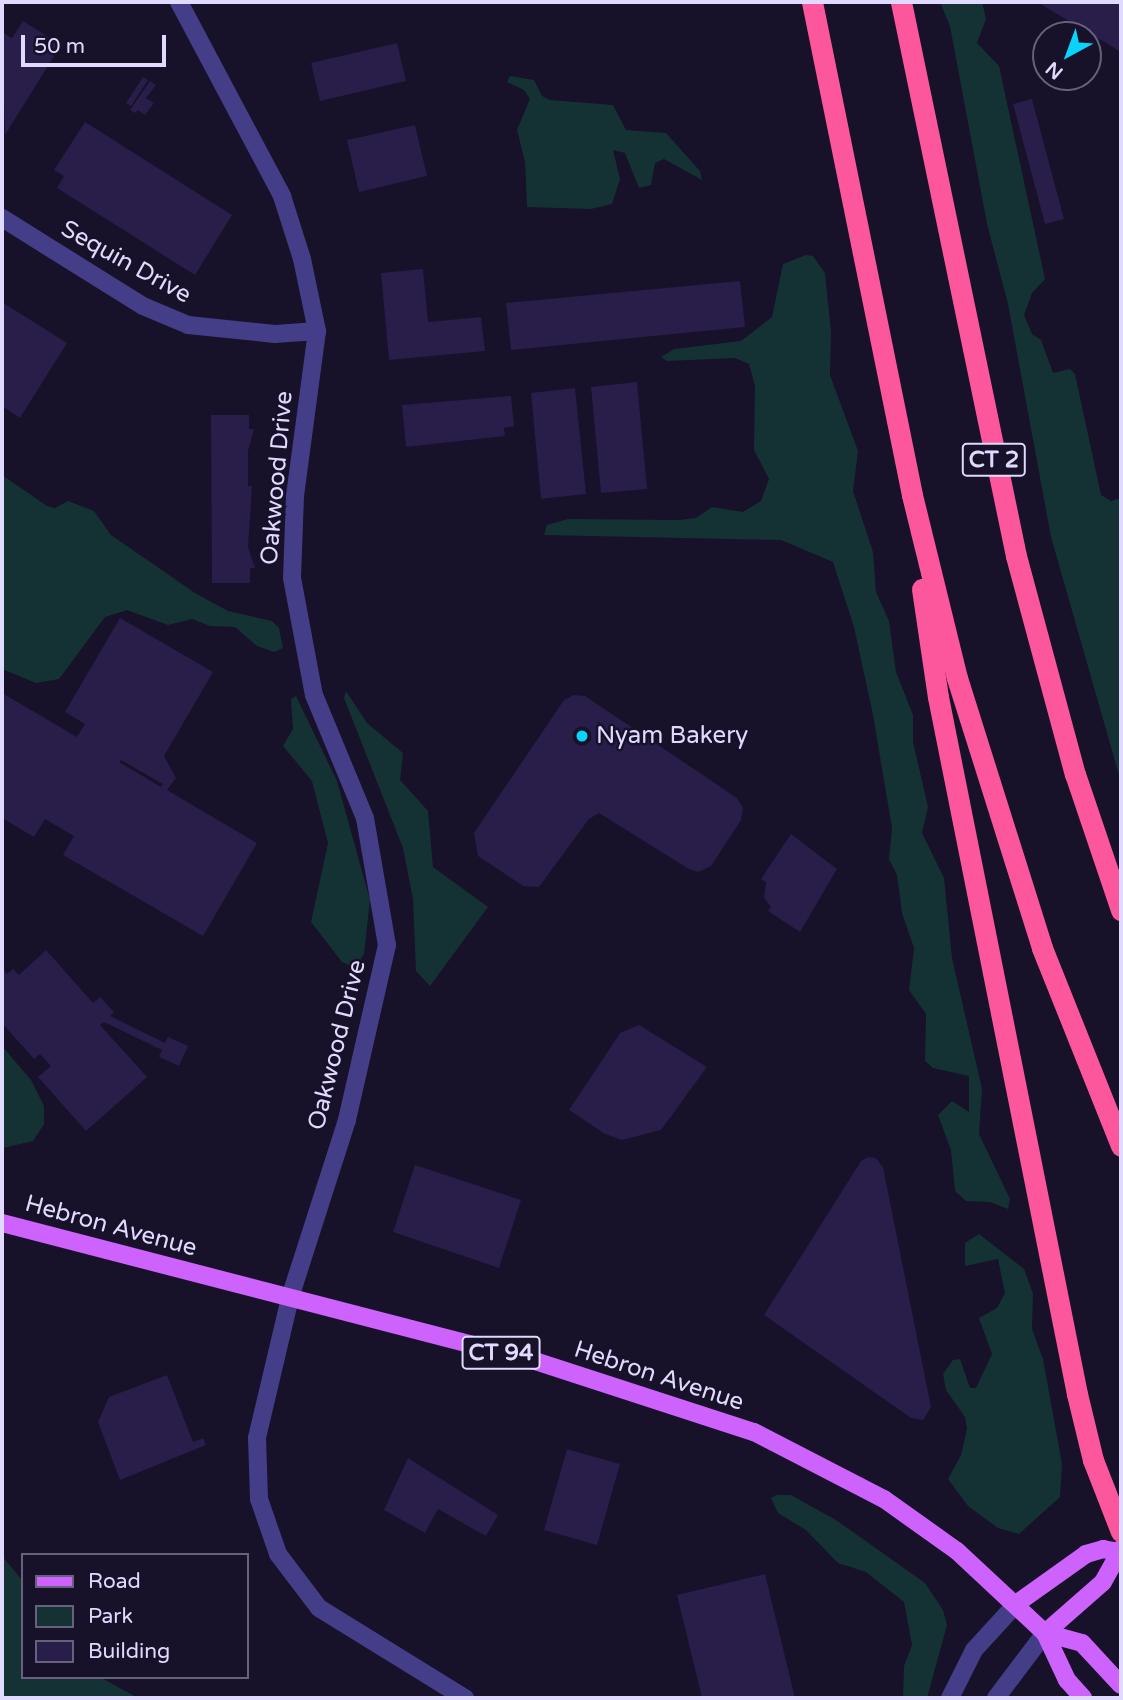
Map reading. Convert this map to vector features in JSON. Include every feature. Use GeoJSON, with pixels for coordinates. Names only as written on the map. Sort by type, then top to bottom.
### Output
{"type":"FeatureCollection","features":[{"type":"Feature","properties":{"kind":"highway"},"geometry":{"type":"LineString","coordinates":[[812,2],[919,524],[966,711],[1005,840],[1058,993],[1121,1146]]}},
{"type":"Feature","properties":{"kind":"highway","name":"CT 2"},"geometry":{"type":"LineString","coordinates":[[901,2],[1020,574],[1072,762],[1121,909]]}},
{"type":"Feature","properties":{"kind":"highway"},"geometry":{"type":"LineString","coordinates":[[919,524],[921,584],[938,696],[1071,1366],[1093,1460],[1120,1544]]}},
{"type":"Feature","properties":{"kind":"main road","name":"Hebron Avenue"},"geometry":{"type":"LineString","coordinates":[[2,1223],[535,1361],[739,1426],[825,1466],[908,1515],[967,1559],[1045,1633],[1067,1680],[1083,1698]]}},
{"type":"Feature","properties":{"kind":"main road"},"geometry":{"type":"LineString","coordinates":[[1016,1604],[1086,1554],[1120,1544]]}},
{"type":"Feature","properties":{"kind":"main road"},"geometry":{"type":"LineString","coordinates":[[1045,1633],[1103,1582],[1120,1544]]}},
{"type":"Feature","properties":{"kind":"main road","name":"Hebron Avenue"},"geometry":{"type":"LineString","coordinates":[[1045,1633],[1082,1643],[1121,1685]]}},
{"type":"Feature","properties":{"kind":"street","name":"Oakwood Drive"},"geometry":{"type":"LineString","coordinates":[[179,2],[282,196],[302,259],[317,331],[295,496],[292,578],[314,695],[365,818],[387,945],[346,1120],[290,1298],[257,1438],[259,1499],[278,1554],[319,1608],[466,1698]]}},
{"type":"Feature","properties":{"kind":"street","name":"Sequin Drive"},"geometry":{"type":"LineString","coordinates":[[2,218],[143,306],[188,325],[275,334],[317,331]]}},
{"type":"Feature","properties":{"kind":"street"},"geometry":{"type":"LineString","coordinates":[[950,1698],[974,1650],[1016,1604]]}},
{"type":"Feature","properties":{"kind":"street"},"geometry":{"type":"LineString","coordinates":[[996,1698],[1045,1633]]}},
{"type":"Feature","properties":{"kind":"green space"},"geometry":{"type":"Polygon","coordinates":[[[940,2],[982,2],[986,19],[977,43],[999,66],[1045,279],[1032,293],[1024,315],[1032,334],[1041,340],[1053,373],[1070,369],[1075,374],[1101,495],[1111,501],[1121,498],[1121,782],[1051,537],[1008,304],[987,224],[950,26],[940,2]]]}},
{"type":"Feature","properties":{"kind":"green space"},"geometry":{"type":"Polygon","coordinates":[[[510,76],[534,80],[542,96],[550,100],[613,105],[626,130],[666,133],[700,171],[702,180],[664,159],[655,163],[651,185],[639,188],[625,153],[613,150],[620,179],[612,204],[591,209],[527,207],[525,162],[517,130],[530,99],[524,90],[507,82],[510,76]]]}},
{"type":"Feature","properties":{"kind":"green space"},"geometry":{"type":"Polygon","coordinates":[[[806,255],[813,256],[825,273],[831,332],[830,375],[858,451],[853,491],[873,552],[876,592],[889,621],[896,672],[913,715],[913,742],[928,807],[922,833],[944,878],[952,958],[982,1089],[979,1134],[1010,1199],[1008,1209],[990,1202],[966,1201],[955,1191],[951,1150],[938,1115],[952,1101],[969,1112],[969,1076],[933,1068],[925,1061],[926,1014],[909,990],[914,948],[902,913],[897,875],[889,859],[892,828],[873,715],[854,627],[833,562],[781,540],[544,535],[547,525],[568,519],[679,520],[696,518],[712,507],[743,512],[761,501],[769,479],[754,450],[755,386],[749,364],[735,358],[667,361],[661,357],[674,349],[741,341],[772,317],[783,264],[806,255]]]}},
{"type":"Feature","properties":{"kind":"green space"},"geometry":{"type":"Polygon","coordinates":[[[2,475],[47,506],[55,508],[68,501],[94,511],[111,535],[195,593],[228,611],[272,621],[279,628],[283,648],[274,652],[257,646],[235,627],[210,626],[192,619],[168,625],[127,610],[105,617],[59,679],[36,683],[2,669],[2,475]]]}},
{"type":"Feature","properties":{"kind":"green space"},"geometry":{"type":"Polygon","coordinates":[[[346,691],[367,723],[403,753],[400,780],[428,811],[433,867],[488,907],[430,986],[416,971],[413,899],[403,848],[344,698],[346,691]]]}},
{"type":"Feature","properties":{"kind":"green space"},"geometry":{"type":"Polygon","coordinates":[[[296,696],[337,781],[370,900],[364,954],[355,968],[342,962],[311,922],[328,843],[312,781],[283,746],[293,729],[291,699],[296,696]]]}},
{"type":"Feature","properties":{"kind":"green space"},"geometry":{"type":"Polygon","coordinates":[[[2,1046],[31,1080],[44,1106],[44,1124],[33,1141],[3,1148],[2,1046]]]}},
{"type":"Feature","properties":{"kind":"green space"},"geometry":{"type":"Polygon","coordinates":[[[979,1234],[1024,1269],[1033,1294],[1032,1329],[1043,1359],[1062,1464],[1060,1497],[1019,1534],[998,1528],[968,1506],[948,1479],[961,1455],[967,1429],[965,1417],[946,1390],[943,1374],[953,1360],[960,1359],[970,1388],[976,1388],[992,1354],[979,1318],[997,1308],[1005,1293],[998,1259],[965,1266],[965,1243],[979,1234]]]}},
{"type":"Feature","properties":{"kind":"green space"},"geometry":{"type":"Polygon","coordinates":[[[776,1495],[791,1495],[836,1520],[925,1583],[943,1610],[947,1625],[927,1698],[903,1698],[904,1666],[912,1645],[904,1602],[866,1572],[838,1563],[806,1530],[778,1513],[771,1498],[776,1495]]]}},
{"type":"Feature","properties":{"kind":"green space"},"geometry":{"type":"Polygon","coordinates":[[[2,1556],[21,1579],[21,1679],[104,1679],[138,1698],[2,1698],[2,1556]]]}},
{"type":"Feature","properties":{"kind":"building"},"geometry":{"type":"Polygon","coordinates":[[[1037,2],[1121,2],[1121,52],[1102,41],[1102,21],[1069,21],[1037,2]]]}},
{"type":"Feature","properties":{"kind":"building"},"geometry":{"type":"Polygon","coordinates":[[[23,21],[61,45],[5,135],[2,32],[12,38],[23,21]]]}},
{"type":"Feature","properties":{"kind":"building"},"geometry":{"type":"Polygon","coordinates":[[[397,43],[406,81],[320,101],[311,63],[397,43]]]}},
{"type":"Feature","properties":{"kind":"building"},"geometry":{"type":"Polygon","coordinates":[[[143,77],[148,80],[131,106],[126,103],[143,77]]]}},
{"type":"Feature","properties":{"kind":"building"},"geometry":{"type":"Polygon","coordinates":[[[150,81],[156,85],[146,98],[154,103],[145,115],[138,110],[135,113],[130,110],[150,81]]]}},
{"type":"Feature","properties":{"kind":"building"},"geometry":{"type":"Polygon","coordinates":[[[1032,99],[1064,219],[1045,224],[1013,104],[1032,99]]]}},
{"type":"Feature","properties":{"kind":"building"},"geometry":{"type":"Polygon","coordinates":[[[85,122],[232,215],[195,275],[57,188],[64,176],[54,170],[85,122]]]}},
{"type":"Feature","properties":{"kind":"building"},"geometry":{"type":"Polygon","coordinates":[[[415,125],[427,176],[359,192],[347,140],[415,125]]]}},
{"type":"Feature","properties":{"kind":"building"},"geometry":{"type":"Polygon","coordinates":[[[423,269],[428,322],[481,317],[485,351],[389,360],[381,273],[423,269]]]}},
{"type":"Feature","properties":{"kind":"building"},"geometry":{"type":"Polygon","coordinates":[[[740,281],[745,327],[511,350],[506,303],[740,281]]]}},
{"type":"Feature","properties":{"kind":"building"},"geometry":{"type":"Polygon","coordinates":[[[2,302],[67,343],[20,418],[2,406],[2,302]]]}},
{"type":"Feature","properties":{"kind":"building"},"geometry":{"type":"Polygon","coordinates":[[[637,382],[647,489],[601,493],[591,387],[637,382]]]}},
{"type":"Feature","properties":{"kind":"building"},"geometry":{"type":"Polygon","coordinates":[[[575,388],[586,494],[541,499],[531,393],[575,388]]]}},
{"type":"Feature","properties":{"kind":"building"},"geometry":{"type":"Polygon","coordinates":[[[511,396],[514,426],[504,428],[505,436],[406,447],[402,405],[511,396]]]}},
{"type":"Feature","properties":{"kind":"building"},"geometry":{"type":"Polygon","coordinates":[[[211,415],[249,415],[249,429],[254,429],[248,451],[248,486],[252,486],[248,547],[255,568],[250,568],[250,583],[212,583],[211,415]]]}},
{"type":"Feature","properties":{"kind":"building"},"geometry":{"type":"Polygon","coordinates":[[[120,618],[213,672],[164,756],[176,778],[167,790],[257,843],[203,936],[63,855],[74,836],[45,819],[34,837],[2,818],[2,693],[77,737],[85,724],[65,712],[120,618]],[[121,760],[119,762],[161,787],[163,784],[121,760]]]}},
{"type":"Feature","properties":{"kind":"building"},"geometry":{"type":"Polygon","coordinates":[[[574,695],[585,696],[737,798],[743,808],[741,820],[711,866],[698,872],[689,869],[599,813],[589,819],[539,887],[523,886],[478,856],[474,833],[564,700],[574,695]]]}},
{"type":"Feature","properties":{"kind":"building"},"geometry":{"type":"Polygon","coordinates":[[[791,834],[837,869],[800,932],[768,911],[771,907],[764,898],[766,882],[761,879],[791,834]]]}},
{"type":"Feature","properties":{"kind":"building"},"geometry":{"type":"Polygon","coordinates":[[[46,950],[93,1003],[100,997],[114,1012],[110,1016],[165,1043],[168,1037],[188,1046],[179,1066],[159,1057],[162,1050],[104,1022],[100,1025],[147,1077],[86,1131],[38,1077],[51,1066],[40,1054],[34,1059],[2,1023],[2,968],[7,974],[13,969],[19,975],[46,950]]]}},
{"type":"Feature","properties":{"kind":"building"},"geometry":{"type":"Polygon","coordinates":[[[639,1025],[707,1067],[661,1130],[622,1140],[605,1134],[569,1110],[620,1033],[639,1025]]]}},
{"type":"Feature","properties":{"kind":"building"},"geometry":{"type":"Polygon","coordinates":[[[868,1157],[876,1158],[883,1167],[931,1407],[923,1420],[911,1418],[764,1315],[861,1161],[868,1157]]]}},
{"type":"Feature","properties":{"kind":"building"},"geometry":{"type":"Polygon","coordinates":[[[415,1165],[521,1200],[499,1268],[393,1232],[415,1165]]]}},
{"type":"Feature","properties":{"kind":"building"},"geometry":{"type":"Polygon","coordinates":[[[167,1375],[193,1442],[203,1438],[206,1445],[120,1480],[98,1422],[109,1397],[167,1375]]]}},
{"type":"Feature","properties":{"kind":"building"},"geometry":{"type":"Polygon","coordinates":[[[567,1449],[620,1464],[597,1545],[544,1530],[567,1449]]]}},
{"type":"Feature","properties":{"kind":"building"},"geometry":{"type":"Polygon","coordinates":[[[408,1458],[498,1515],[486,1536],[438,1509],[425,1533],[384,1510],[408,1458]]]}},
{"type":"Feature","properties":{"kind":"building"},"geometry":{"type":"Polygon","coordinates":[[[765,1574],[795,1698],[702,1698],[677,1595],[765,1574]]]}},
{"type":"Feature","properties":{"kind":"place","name":"Nyam Bakery"},"geometry":{"type":"Point","coordinates":[582,736]}}]}
